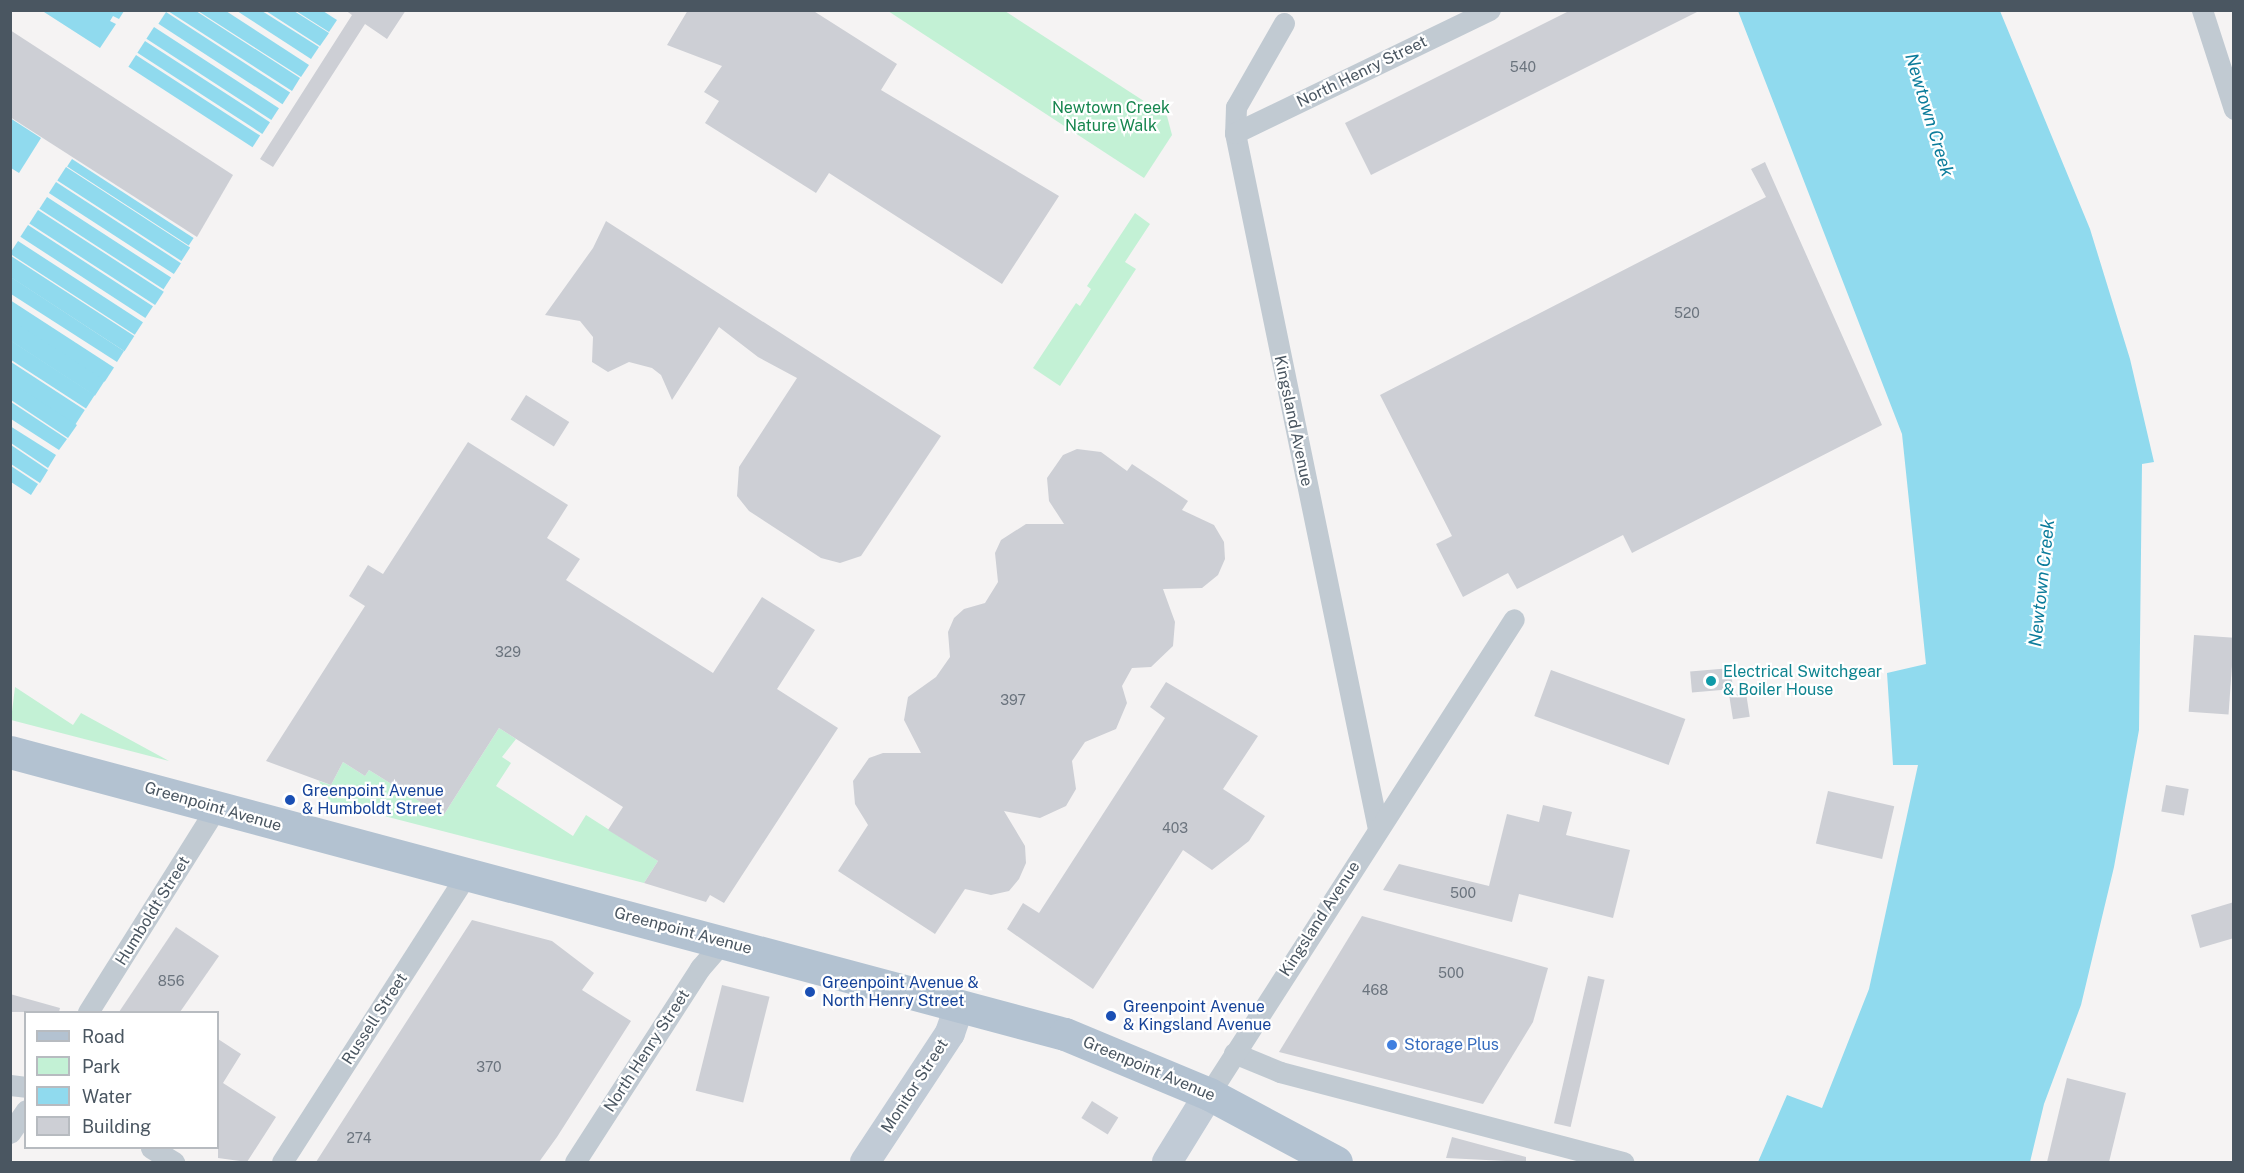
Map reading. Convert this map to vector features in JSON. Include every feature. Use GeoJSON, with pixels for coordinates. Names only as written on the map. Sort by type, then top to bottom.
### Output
{"type":"FeatureCollection","features":[{"type":"Feature","properties":{"kind":"main road","name":"Greenpoint Avenue"},"geometry":{"type":"LineString","coordinates":[[10,752],[1082,1040],[1209,1094],[1336,1162]]}},
{"type":"Feature","properties":{"kind":"main road","name":"Monitor Street"},"geometry":{"type":"LineString","coordinates":[[865,1162],[950,1033],[959,1007]]}},
{"type":"Feature","properties":{"kind":"main road","name":"Kingsland Avenue"},"geometry":{"type":"LineString","coordinates":[[1167,1162],[1209,1094]]}},
{"type":"Feature","properties":{"kind":"street","name":"North Henry Street"},"geometry":{"type":"LineString","coordinates":[[1235,133],[1490,10]]}},
{"type":"Feature","properties":{"kind":"street"},"geometry":{"type":"LineString","coordinates":[[2202,10],[2234,109]]}},
{"type":"Feature","properties":{"kind":"street","name":"Kingsland Avenue"},"geometry":{"type":"LineString","coordinates":[[1284,23],[1236,107],[1235,133],[1378,829]]}},
{"type":"Feature","properties":{"kind":"street","name":"Kingsland Avenue"},"geometry":{"type":"LineString","coordinates":[[1209,1094],[1514,619]]}},
{"type":"Feature","properties":{"kind":"street","name":"Humboldt Street"},"geometry":{"type":"LineString","coordinates":[[89,1011],[216,808]]}},
{"type":"Feature","properties":{"kind":"street","name":"Russell Street"},"geometry":{"type":"LineString","coordinates":[[282,1162],[466,875]]}},
{"type":"Feature","properties":{"kind":"street","name":"North Henry Street"},"geometry":{"type":"LineString","coordinates":[[575,1162],[700,968],[723,942]]}},
{"type":"Feature","properties":{"kind":"street"},"geometry":{"type":"LineString","coordinates":[[1234,1053],[1280,1072],[1623,1162]]}},
{"type":"Feature","properties":{"kind":"street"},"geometry":{"type":"LineString","coordinates":[[10,1133],[24,1113]]}},
{"type":"Feature","properties":{"kind":"street"},"geometry":{"type":"LineString","coordinates":[[153,1149],[174,1162]]}},
{"type":"Feature","properties":{"kind":"green space","name":"Newtown Creek Nature Walk"},"geometry":{"type":"Polygon","coordinates":[[[888,11],[1005,11],[1167,116],[1172,135],[1144,178],[888,11]]]}},
{"type":"Feature","properties":{"kind":"green space"},"geometry":{"type":"Polygon","coordinates":[[[1135,213],[1150,224],[1125,262],[1136,269],[1060,386],[1033,368],[1076,303],[1080,306],[1091,289],[1087,286],[1135,213]]]}},
{"type":"Feature","properties":{"kind":"green space"},"geometry":{"type":"Polygon","coordinates":[[[15,687],[73,725],[81,713],[169,761],[11,720],[15,687]]]}},
{"type":"Feature","properties":{"kind":"green space"},"geometry":{"type":"Polygon","coordinates":[[[499,728],[516,739],[502,757],[511,763],[496,786],[573,836],[586,815],[658,861],[644,883],[330,802],[319,781],[331,785],[343,762],[365,776],[369,770],[443,816],[499,728]]]}},
{"type":"Feature","properties":{"kind":"water"},"geometry":{"type":"Polygon","coordinates":[[[124,11],[119,19],[113,16],[110,21],[116,24],[100,48],[44,12],[124,11]]]}},
{"type":"Feature","properties":{"kind":"water"},"geometry":{"type":"Polygon","coordinates":[[[168,11],[196,11],[300,78],[292,91],[168,11]]]}},
{"type":"Feature","properties":{"kind":"water"},"geometry":{"type":"Polygon","coordinates":[[[198,11],[226,11],[309,65],[301,77],[198,11]]]}},
{"type":"Feature","properties":{"kind":"water"},"geometry":{"type":"Polygon","coordinates":[[[237,11],[262,11],[319,47],[311,59],[237,11]]]}},
{"type":"Feature","properties":{"kind":"water"},"geometry":{"type":"Polygon","coordinates":[[[266,11],[294,11],[329,33],[320,46],[266,11]]]}},
{"type":"Feature","properties":{"kind":"water"},"geometry":{"type":"Polygon","coordinates":[[[296,11],[323,11],[337,20],[329,32],[296,11]]]}},
{"type":"Feature","properties":{"kind":"water","name":"Newtown Creek"},"geometry":{"type":"Polygon","coordinates":[[[1738,11],[2000,11],[2090,229],[2130,359],[2154,462],[2142,464],[2139,730],[2114,867],[2081,1005],[2044,1104],[2030,1162],[1758,1162],[1787,1095],[1822,1108],[1869,989],[1918,765],[1893,765],[1887,673],[1926,664],[1902,434],[1738,11]]]}},
{"type":"Feature","properties":{"kind":"water"},"geometry":{"type":"Polygon","coordinates":[[[166,12],[290,93],[282,104],[158,24],[166,12]]]}},
{"type":"Feature","properties":{"kind":"water"},"geometry":{"type":"Polygon","coordinates":[[[154,27],[279,108],[271,120],[146,39],[154,27]]]}},
{"type":"Feature","properties":{"kind":"water"},"geometry":{"type":"Polygon","coordinates":[[[145,41],[270,122],[262,134],[137,53],[145,41]]]}},
{"type":"Feature","properties":{"kind":"water"},"geometry":{"type":"Polygon","coordinates":[[[136,55],[260,136],[252,147],[128,67],[136,55]]]}},
{"type":"Feature","properties":{"kind":"water"},"geometry":{"type":"Polygon","coordinates":[[[10,118],[41,138],[19,173],[11,168],[10,118]]]}},
{"type":"Feature","properties":{"kind":"water"},"geometry":{"type":"Polygon","coordinates":[[[72,159],[194,238],[189,246],[67,167],[72,159]]]}},
{"type":"Feature","properties":{"kind":"water"},"geometry":{"type":"Polygon","coordinates":[[[66,167],[190,248],[181,261],[57,180],[66,167]]]}},
{"type":"Feature","properties":{"kind":"water"},"geometry":{"type":"Polygon","coordinates":[[[56,182],[181,263],[174,274],[49,193],[56,182]]]}},
{"type":"Feature","properties":{"kind":"water"},"geometry":{"type":"Polygon","coordinates":[[[47,197],[171,278],[163,289],[39,209],[47,197]]]}},
{"type":"Feature","properties":{"kind":"water"},"geometry":{"type":"Polygon","coordinates":[[[38,210],[164,292],[155,305],[29,223],[38,210]]]}},
{"type":"Feature","properties":{"kind":"water"},"geometry":{"type":"Polygon","coordinates":[[[28,225],[153,306],[145,318],[20,237],[28,225]]]}},
{"type":"Feature","properties":{"kind":"water"},"geometry":{"type":"Polygon","coordinates":[[[18,241],[143,322],[135,335],[10,254],[18,241]]]}},
{"type":"Feature","properties":{"kind":"water"},"geometry":{"type":"Polygon","coordinates":[[[11,256],[134,336],[124,351],[10,277],[11,256]]]}},
{"type":"Feature","properties":{"kind":"water"},"geometry":{"type":"Polygon","coordinates":[[[11,277],[124,351],[117,362],[11,294],[11,277]]]}},
{"type":"Feature","properties":{"kind":"water"},"geometry":{"type":"Polygon","coordinates":[[[10,300],[114,368],[105,382],[10,320],[10,300]]]}},
{"type":"Feature","properties":{"kind":"water"},"geometry":{"type":"Polygon","coordinates":[[[10,319],[105,381],[95,396],[10,340],[10,319]]]}},
{"type":"Feature","properties":{"kind":"water"},"geometry":{"type":"Polygon","coordinates":[[[10,340],[95,395],[86,408],[10,359],[10,340]]]}},
{"type":"Feature","properties":{"kind":"water"},"geometry":{"type":"Polygon","coordinates":[[[11,362],[85,410],[75,425],[10,383],[11,362]]]}},
{"type":"Feature","properties":{"kind":"water"},"geometry":{"type":"Polygon","coordinates":[[[10,382],[77,425],[68,438],[11,400],[10,382]]]}},
{"type":"Feature","properties":{"kind":"water"},"geometry":{"type":"Polygon","coordinates":[[[11,402],[67,439],[59,450],[11,419],[11,402]]]}},
{"type":"Feature","properties":{"kind":"water"},"geometry":{"type":"Polygon","coordinates":[[[10,426],[56,455],[48,468],[11,443],[10,426]]]}},
{"type":"Feature","properties":{"kind":"water"},"geometry":{"type":"Polygon","coordinates":[[[11,445],[48,470],[40,483],[11,464],[11,445]]]}},
{"type":"Feature","properties":{"kind":"water"},"geometry":{"type":"Polygon","coordinates":[[[11,466],[38,484],[31,495],[11,482],[11,466]]]}},
{"type":"Feature","properties":{"kind":"building"},"geometry":{"type":"Polygon","coordinates":[[[345,10],[406,10],[387,39],[365,24],[273,167],[260,159],[352,15],[345,10]]]}},
{"type":"Feature","properties":{"kind":"building"},"geometry":{"type":"Polygon","coordinates":[[[688,10],[812,10],[897,64],[881,90],[1059,196],[1002,284],[829,173],[816,193],[705,123],[719,101],[704,92],[722,66],[667,45],[688,10]]]}},
{"type":"Feature","properties":{"kind":"building"},"geometry":{"type":"Polygon","coordinates":[[[1571,10],[1701,10],[1371,175],[1345,123],[1571,10]]]}},
{"type":"Feature","properties":{"kind":"building"},"geometry":{"type":"Polygon","coordinates":[[[10,30],[233,175],[197,237],[10,117],[10,30]]]}},
{"type":"Feature","properties":{"kind":"building"},"geometry":{"type":"Polygon","coordinates":[[[1765,162],[1882,425],[1632,553],[1623,535],[1517,589],[1508,573],[1463,597],[1436,544],[1452,536],[1380,395],[1766,197],[1751,169],[1765,162]]]}},
{"type":"Feature","properties":{"kind":"building"},"geometry":{"type":"Polygon","coordinates":[[[606,221],[941,436],[861,556],[840,563],[821,558],[749,511],[737,496],[739,467],[797,378],[758,357],[719,327],[672,400],[661,375],[652,368],[629,362],[608,372],[592,362],[593,337],[580,321],[545,315],[593,248],[606,221]]]}},
{"type":"Feature","properties":{"kind":"building"},"geometry":{"type":"Polygon","coordinates":[[[526,395],[569,422],[554,447],[511,420],[526,395]]]}},
{"type":"Feature","properties":{"kind":"building"},"geometry":{"type":"Polygon","coordinates":[[[468,442],[568,505],[547,538],[580,559],[566,580],[713,673],[762,597],[815,630],[777,689],[838,728],[724,903],[710,895],[706,902],[644,883],[658,861],[608,830],[623,807],[499,728],[443,816],[369,770],[365,776],[343,762],[331,785],[266,761],[365,606],[349,596],[368,565],[383,574],[468,442]]]}},
{"type":"Feature","properties":{"kind":"building"},"geometry":{"type":"Polygon","coordinates":[[[1077,449],[1101,452],[1127,471],[1132,464],[1188,501],[1182,510],[1214,525],[1224,542],[1225,559],[1218,575],[1202,588],[1163,589],[1175,622],[1173,646],[1151,667],[1132,668],[1122,686],[1127,703],[1116,729],[1085,742],[1072,761],[1076,789],[1066,806],[1040,818],[1004,811],[1025,846],[1026,863],[1019,879],[1009,891],[991,895],[965,889],[935,934],[838,871],[868,825],[855,804],[853,781],[869,758],[883,753],[921,753],[904,720],[908,697],[936,677],[950,657],[948,632],[954,618],[964,609],[985,603],[998,582],[995,553],[1001,540],[1026,524],[1064,524],[1049,501],[1047,478],[1063,455],[1077,449]]]}},
{"type":"Feature","properties":{"kind":"building"},"geometry":{"type":"Polygon","coordinates":[[[2194,635],[2234,638],[2229,715],[2189,712],[2194,635]]]}},
{"type":"Feature","properties":{"kind":"building","name":"Electrical Switchgear & Boiler House"},"geometry":{"type":"Polygon","coordinates":[[[1731,668],[1733,689],[1692,692],[1690,672],[1731,668]]]}},
{"type":"Feature","properties":{"kind":"building"},"geometry":{"type":"Polygon","coordinates":[[[1551,670],[1685,719],[1669,765],[1534,716],[1551,670]]]}},
{"type":"Feature","properties":{"kind":"building"},"geometry":{"type":"Polygon","coordinates":[[[1166,682],[1258,736],[1223,789],[1265,816],[1249,841],[1212,870],[1183,850],[1093,989],[1007,929],[1023,903],[1039,913],[1165,718],[1150,707],[1166,682]]]}},
{"type":"Feature","properties":{"kind":"building"},"geometry":{"type":"Polygon","coordinates":[[[1746,693],[1750,717],[1733,719],[1729,696],[1746,693]]]}},
{"type":"Feature","properties":{"kind":"building"},"geometry":{"type":"Polygon","coordinates":[[[2166,785],[2189,789],[2184,816],[2161,812],[2166,785]]]}},
{"type":"Feature","properties":{"kind":"building"},"geometry":{"type":"Polygon","coordinates":[[[1828,791],[1894,806],[1882,859],[1816,844],[1828,791]]]}},
{"type":"Feature","properties":{"kind":"building"},"geometry":{"type":"Polygon","coordinates":[[[1543,805],[1572,812],[1566,835],[1630,850],[1613,918],[1519,894],[1512,922],[1383,890],[1399,864],[1489,886],[1507,814],[1539,822],[1543,805]]]}},
{"type":"Feature","properties":{"kind":"building"},"geometry":{"type":"Polygon","coordinates":[[[2234,902],[2234,938],[2200,948],[2191,915],[2234,902]]]}},
{"type":"Feature","properties":{"kind":"building"},"geometry":{"type":"Polygon","coordinates":[[[1362,916],[1548,968],[1533,1022],[1483,1104],[1279,1052],[1362,916]]]}},
{"type":"Feature","properties":{"kind":"building"},"geometry":{"type":"Polygon","coordinates":[[[472,920],[552,941],[594,973],[582,990],[631,1021],[557,1137],[539,1162],[316,1162],[472,920]]]}},
{"type":"Feature","properties":{"kind":"building"},"geometry":{"type":"Polygon","coordinates":[[[176,927],[219,956],[181,1011],[120,1011],[176,927]]]}},
{"type":"Feature","properties":{"kind":"building"},"geometry":{"type":"Polygon","coordinates":[[[1588,976],[1605,980],[1571,1127],[1554,1123],[1588,976]]]}},
{"type":"Feature","properties":{"kind":"building"},"geometry":{"type":"Polygon","coordinates":[[[722,985],[770,997],[743,1103],[696,1091],[722,985]]]}},
{"type":"Feature","properties":{"kind":"building"},"geometry":{"type":"Polygon","coordinates":[[[10,994],[60,1008],[59,1011],[10,1012],[10,994]]]}},
{"type":"Feature","properties":{"kind":"building"},"geometry":{"type":"Polygon","coordinates":[[[219,1040],[241,1054],[223,1083],[276,1117],[247,1162],[218,1158],[219,1040]]]}},
{"type":"Feature","properties":{"kind":"building"},"geometry":{"type":"Polygon","coordinates":[[[2067,1078],[2126,1093],[2109,1162],[2047,1162],[2067,1078]]]}},
{"type":"Feature","properties":{"kind":"building"},"geometry":{"type":"Polygon","coordinates":[[[1092,1101],[1118,1117],[1108,1134],[1081,1118],[1092,1101]]]}},
{"type":"Feature","properties":{"kind":"building"},"geometry":{"type":"Polygon","coordinates":[[[1452,1137],[1526,1157],[1526,1162],[1446,1158],[1452,1137]]]}},
{"type":"Feature","properties":{"kind":"place","name":"Electrical Switchgear & Boiler House"},"geometry":{"type":"Point","coordinates":[1711,681]}},
{"type":"Feature","properties":{"kind":"place","name":"Greenpoint Avenue & Humboldt Street"},"geometry":{"type":"Point","coordinates":[290,800]}},
{"type":"Feature","properties":{"kind":"place","name":"Greenpoint Avenue & North Henry Street"},"geometry":{"type":"Point","coordinates":[810,992]}},
{"type":"Feature","properties":{"kind":"place","name":"Greenpoint Avenue & Kingsland Avenue"},"geometry":{"type":"Point","coordinates":[1111,1016]}},
{"type":"Feature","properties":{"kind":"place","name":"Storage Plus"},"geometry":{"type":"Point","coordinates":[1392,1045]}}]}
